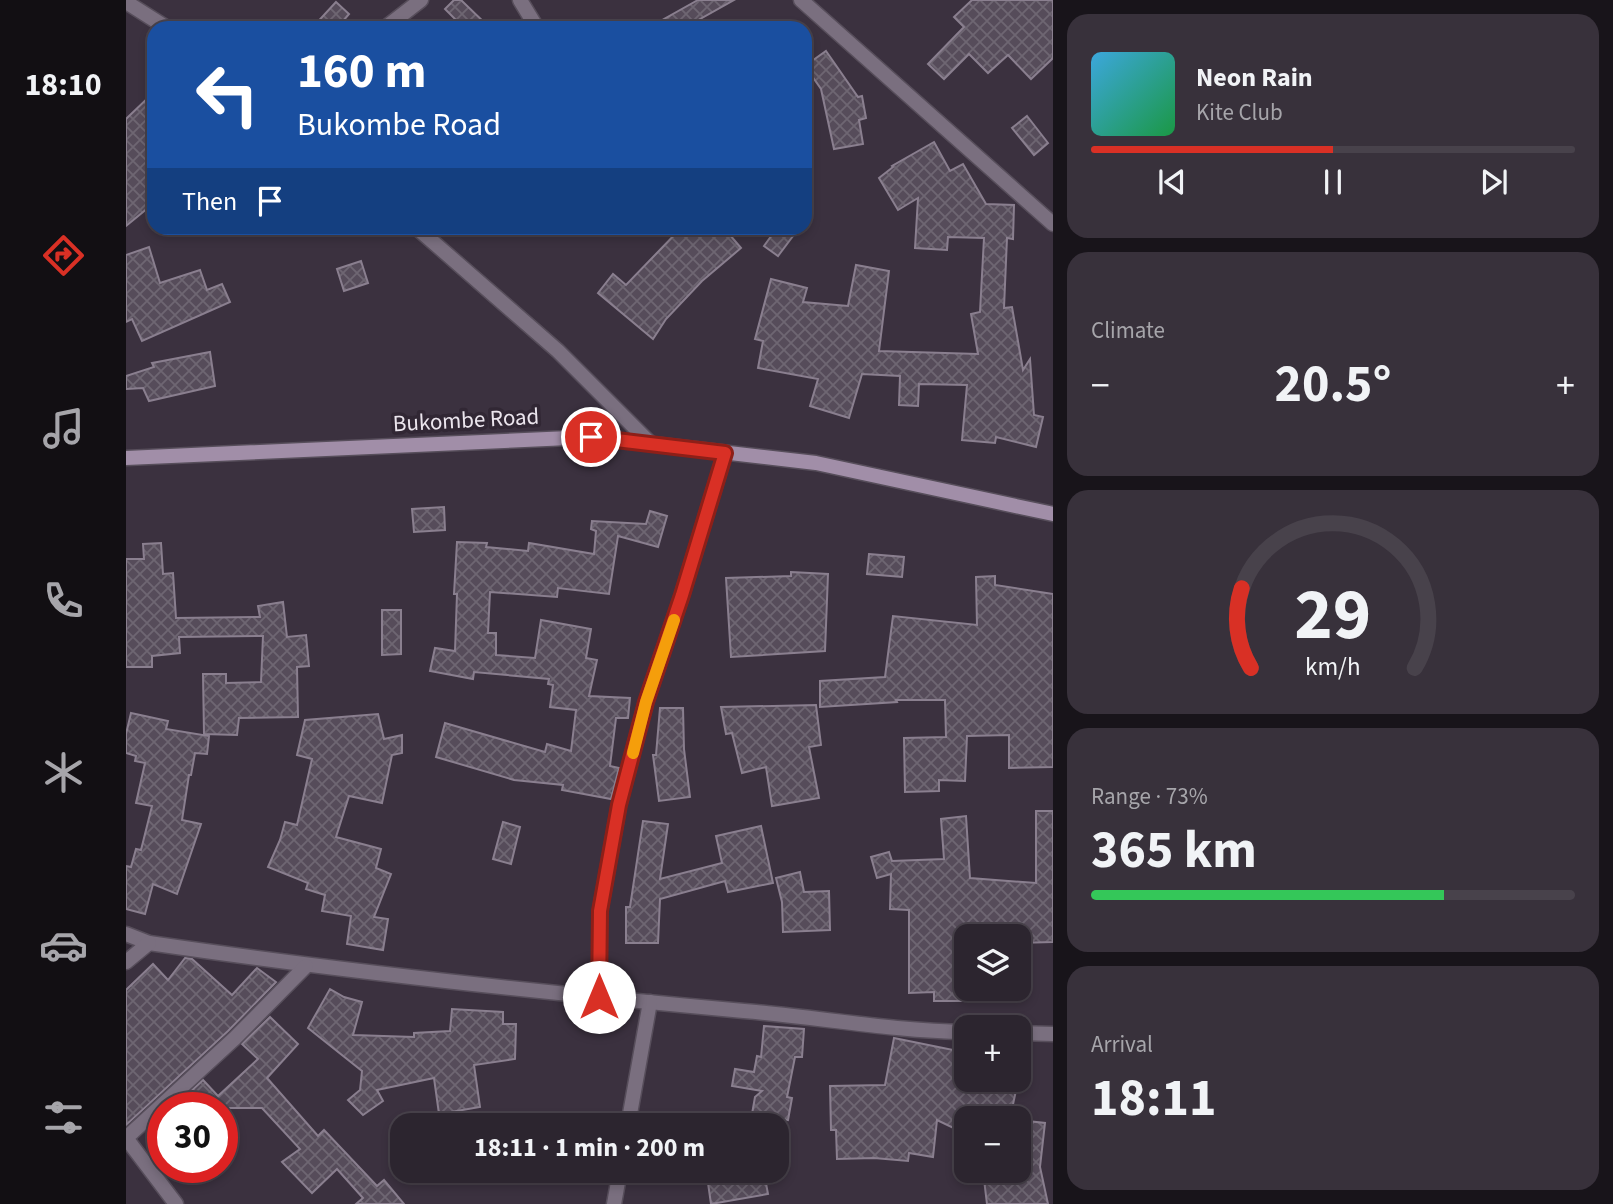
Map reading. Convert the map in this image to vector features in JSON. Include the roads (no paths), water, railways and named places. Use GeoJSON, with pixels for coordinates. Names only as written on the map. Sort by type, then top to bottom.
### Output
{"type":"FeatureCollection","features":[{"type":"Feature","properties":{"kind":"main road","name":"Bukombe Road"},"geometry":{"type":"LineString","coordinates":[[126,458],[591,437],[816,463],[1053,514]]}},
{"type":"Feature","properties":{"kind":"street"},"geometry":{"type":"LineString","coordinates":[[394,21],[421,0]]}},
{"type":"Feature","properties":{"kind":"street"},"geometry":{"type":"LineString","coordinates":[[520,0],[533,21]]}},
{"type":"Feature","properties":{"kind":"street"},"geometry":{"type":"LineString","coordinates":[[801,0],[1053,224]]}},
{"type":"Feature","properties":{"kind":"street"},"geometry":{"type":"LineString","coordinates":[[126,2],[156,21]]}},
{"type":"Feature","properties":{"kind":"street"},"geometry":{"type":"LineString","coordinates":[[425,235],[558,351],[651,444]]}},
{"type":"Feature","properties":{"kind":"street"},"geometry":{"type":"LineString","coordinates":[[599,997],[600,911],[619,805],[646,702],[725,453]]}},
{"type":"Feature","properties":{"kind":"street"},"geometry":{"type":"LineString","coordinates":[[126,934],[149,943],[306,966],[787,1014],[923,1032],[954,1032]]}},
{"type":"Feature","properties":{"kind":"street"},"geometry":{"type":"LineString","coordinates":[[126,962],[149,943]]}},
{"type":"Feature","properties":{"kind":"street"},"geometry":{"type":"LineString","coordinates":[[176,1204],[126,1138],[235,1038],[306,966]]}},
{"type":"Feature","properties":{"kind":"street"},"geometry":{"type":"LineString","coordinates":[[630,1113],[650,1002]]}},
{"type":"Feature","properties":{"kind":"street"},"geometry":{"type":"LineString","coordinates":[[1031,1034],[1053,1034]]}},
{"type":"Feature","properties":{"kind":"street"},"geometry":{"type":"LineString","coordinates":[[614,1204],[618,1183]]}}]}
